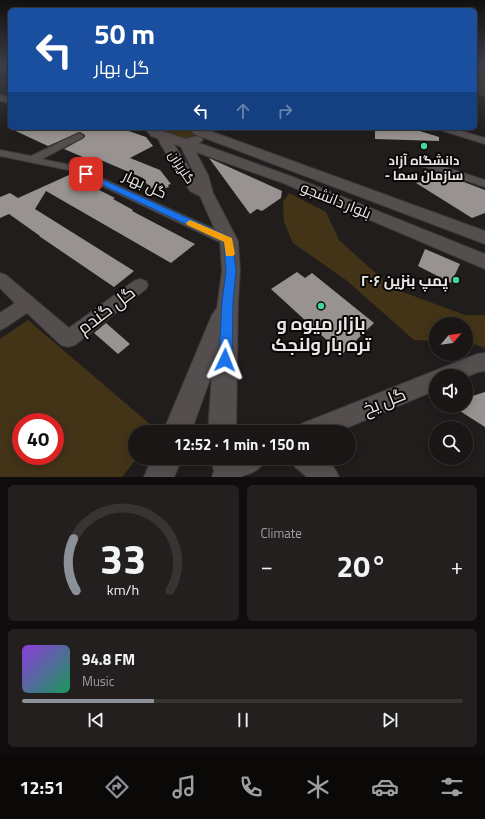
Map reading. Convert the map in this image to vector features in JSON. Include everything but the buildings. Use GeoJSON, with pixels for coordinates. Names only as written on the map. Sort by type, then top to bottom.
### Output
{"type":"FeatureCollection","features":[{"type":"Feature","properties":{"kind":"main road"},"geometry":{"type":"LineString","coordinates":[[153,131],[191,134]]}},
{"type":"Feature","properties":{"kind":"main road","name":"بلوار دانشجو"},"geometry":{"type":"LineString","coordinates":[[191,134],[485,238]]}},
{"type":"Feature","properties":{"kind":"main road","name":"بلوار دانشجو"},"geometry":{"type":"LineString","coordinates":[[191,134],[288,180],[485,262]]}},
{"type":"Feature","properties":{"kind":"street"},"geometry":{"type":"LineString","coordinates":[[450,130],[485,141]]}},
{"type":"Feature","properties":{"kind":"street","name":"گلریزان"},"geometry":{"type":"LineString","coordinates":[[153,131],[167,145],[195,188],[206,193]]}},
{"type":"Feature","properties":{"kind":"street","name":"گلریزان"},"geometry":{"type":"LineString","coordinates":[[191,134],[207,189],[206,193],[229,240],[231,271],[228,302],[222,425]]}},
{"type":"Feature","properties":{"kind":"street"},"geometry":{"type":"LineString","coordinates":[[470,136],[473,134],[485,134]]}},
{"type":"Feature","properties":{"kind":"street"},"geometry":{"type":"LineString","coordinates":[[34,160],[79,136]]}},
{"type":"Feature","properties":{"kind":"street","name":"گل بهار"},"geometry":{"type":"LineString","coordinates":[[0,153],[71,168],[229,240]]}},
{"type":"Feature","properties":{"kind":"street"},"geometry":{"type":"LineString","coordinates":[[420,162],[485,184]]}},
{"type":"Feature","properties":{"kind":"street","name":"گل گندم"},"geometry":{"type":"LineString","coordinates":[[0,279],[68,339],[140,285]]}},
{"type":"Feature","properties":{"kind":"street","name":"گلریزان"},"geometry":{"type":"LineString","coordinates":[[180,425],[228,302]]}},
{"type":"Feature","properties":{"kind":"street"},"geometry":{"type":"LineString","coordinates":[[0,322],[27,304]]}},
{"type":"Feature","properties":{"kind":"street"},"geometry":{"type":"LineString","coordinates":[[462,369],[477,363],[485,362]]}},
{"type":"Feature","properties":{"kind":"street","name":"گل یخ"},"geometry":{"type":"LineString","coordinates":[[326,425],[429,383]]}},
{"type":"Feature","properties":{"kind":"street"},"geometry":{"type":"LineString","coordinates":[[159,477],[164,465]]}},
{"type":"Feature","properties":{"kind":"street"},"geometry":{"type":"LineString","coordinates":[[312,465],[326,477]]}},
{"type":"Feature","properties":{"kind":"shaded area"},"geometry":{"type":"Polygon","coordinates":[[[477,88],[485,88],[485,97],[477,94],[477,88]]]}},
{"type":"Feature","properties":{"kind":"shaded area"},"geometry":{"type":"Polygon","coordinates":[[[188,130],[195,135],[191,138],[181,139],[157,131],[188,130]]]}},
{"type":"Feature","properties":{"kind":"shaded area"},"geometry":{"type":"Polygon","coordinates":[[[289,193],[326,212],[339,240],[392,288],[465,315],[485,315],[485,348],[473,344],[473,317],[429,317],[429,341],[414,340],[346,280],[293,243],[284,222],[283,202],[289,193]]]}},
{"type":"Feature","properties":{"kind":"shaded area"},"geometry":{"type":"Polygon","coordinates":[[[28,320],[151,425],[128,425],[128,465],[131,465],[122,477],[0,477],[0,339],[28,320]]]}},
{"type":"Feature","properties":{"kind":"slow traffic"},"geometry":{"type":"LineString","coordinates":[[190,223],[229,240],[230,254]]}},
{"type":"Feature","properties":{"kind":"place","name":"دانشگاه آزاد - سازمان سما"},"geometry":{"type":"Point","coordinates":[424,146]}},
{"type":"Feature","properties":{"kind":"place","name":"پمپ بنزین ۲۰۶"},"geometry":{"type":"Point","coordinates":[456,280]}},
{"type":"Feature","properties":{"kind":"place","name":"بازار میوه و تره بار ولنجک"},"geometry":{"type":"Point","coordinates":[321,306]}},
{"type":"Feature","properties":{"kind":"route"},"geometry":{"type":"LineString","coordinates":[[86,174],[229,240],[231,271],[225,360]]}}]}
